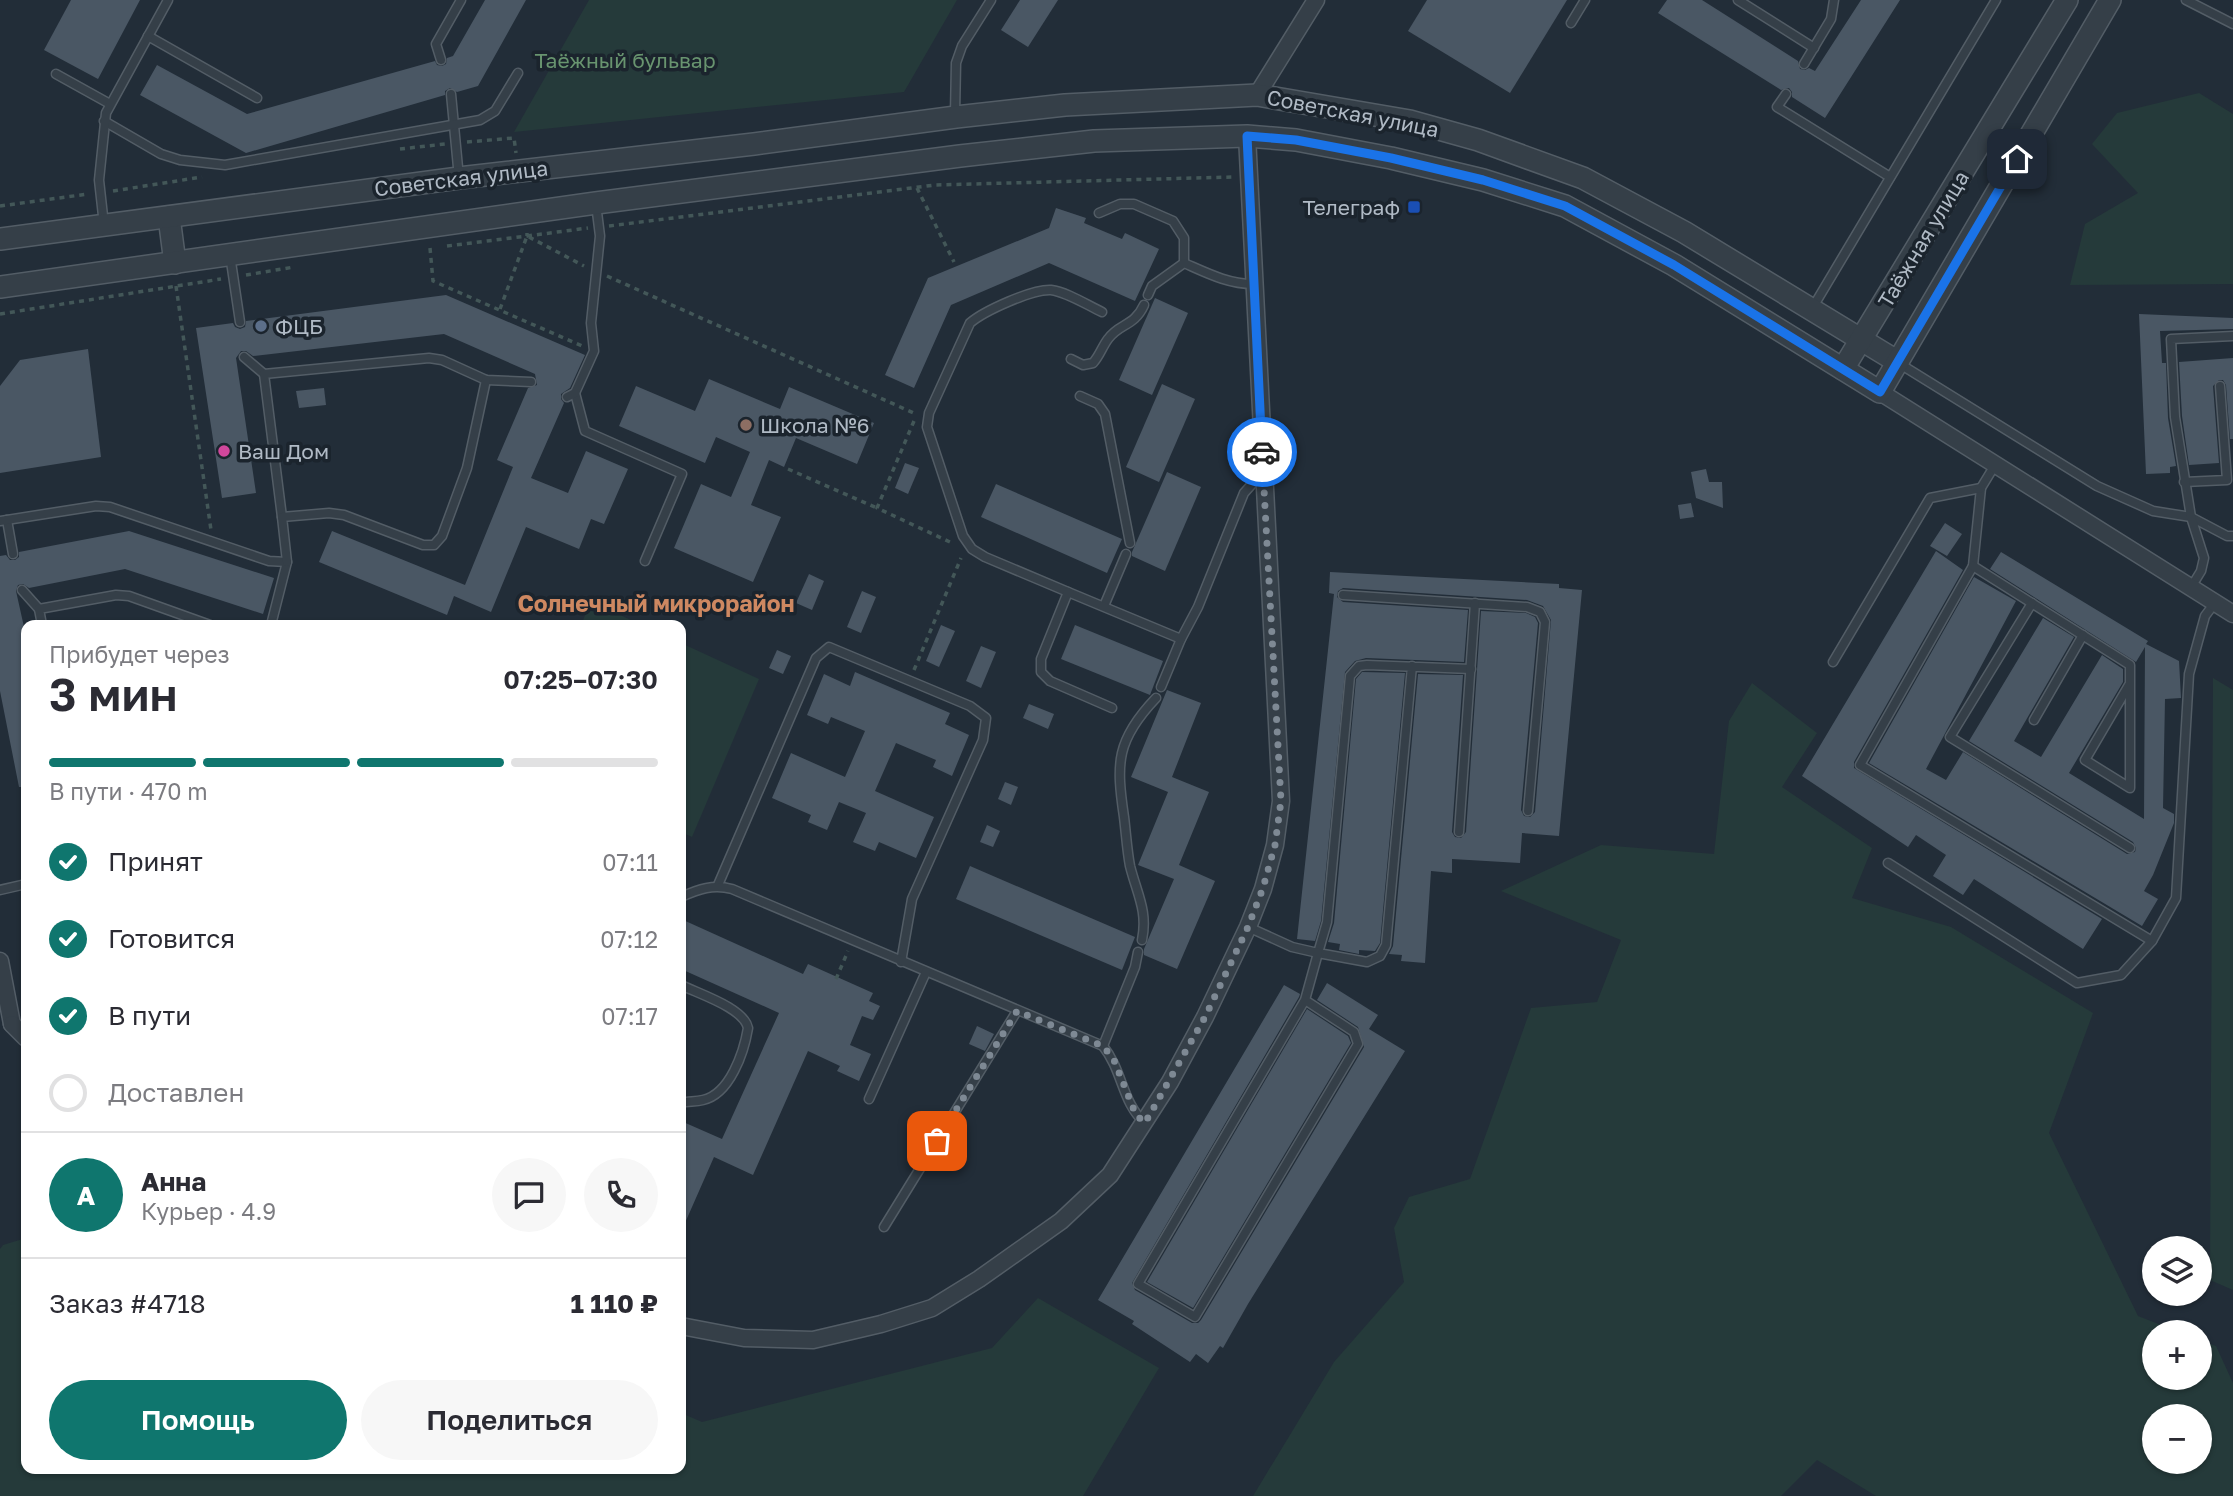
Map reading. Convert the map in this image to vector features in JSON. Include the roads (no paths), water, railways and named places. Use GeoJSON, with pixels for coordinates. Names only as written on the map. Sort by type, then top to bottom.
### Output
{"type":"FeatureCollection","features":[{"type":"Feature","properties":{"kind":"street"},"geometry":{"type":"LineString","coordinates":[[1257,95],[1316,0]]}},
{"type":"Feature","properties":{"kind":"street","name":"Таёжная улица"},"geometry":{"type":"LineString","coordinates":[[1843,369],[2067,0]]}},
{"type":"Feature","properties":{"kind":"street","name":"Таёжная улица"},"geometry":{"type":"LineString","coordinates":[[1880,392],[2110,0]]}},
{"type":"Feature","properties":{"kind":"street","name":"Советская улица"},"geometry":{"type":"LineString","coordinates":[[0,239],[459,178],[754,144],[956,117],[1065,105],[1257,95],[1410,121],[1478,140],[1583,178],[1684,232],[1898,362]]}},
{"type":"Feature","properties":{"kind":"street","name":"Советская улица"},"geometry":{"type":"LineString","coordinates":[[0,287],[596,203],[1094,141],[1247,136],[1296,140],[1391,158],[1483,180],[1565,206],[1664,259],[1880,392]]}},
{"type":"Feature","properties":{"kind":"street"},"geometry":{"type":"LineString","coordinates":[[686,1327],[744,1338],[813,1339],[881,1324],[932,1308],[979,1279],[1061,1221],[1110,1175],[1145,1123],[1205,1017],[1248,927],[1275,845],[1281,801],[1247,136]]}},
{"type":"Feature","properties":{"kind":"street"},"geometry":{"type":"LineString","coordinates":[[754,144],[759,182]]}},
{"type":"Feature","properties":{"kind":"street"},"geometry":{"type":"LineString","coordinates":[[169,217],[176,263]]}},
{"type":"Feature","properties":{"kind":"street"},"geometry":{"type":"LineString","coordinates":[[1880,392],[2233,614]]}},
{"type":"Feature","properties":{"kind":"street"},"geometry":{"type":"LineString","coordinates":[[0,964],[6,1026]]}},
{"type":"Feature","properties":{"kind":"lane"},"geometry":{"type":"LineString","coordinates":[[104,226],[99,180],[104,121],[110,104],[168,0]]}},
{"type":"Feature","properties":{"kind":"lane"},"geometry":{"type":"LineString","coordinates":[[441,60],[436,44],[461,0]]}},
{"type":"Feature","properties":{"kind":"lane"},"geometry":{"type":"LineString","coordinates":[[956,117],[956,63],[962,46],[991,0]]}},
{"type":"Feature","properties":{"kind":"lane"},"geometry":{"type":"LineString","coordinates":[[1571,23],[1585,0]]}},
{"type":"Feature","properties":{"kind":"lane"},"geometry":{"type":"LineString","coordinates":[[1738,0],[1814,48]]}},
{"type":"Feature","properties":{"kind":"lane"},"geometry":{"type":"LineString","coordinates":[[1804,64],[1831,19],[1835,0]]}},
{"type":"Feature","properties":{"kind":"lane"},"geometry":{"type":"LineString","coordinates":[[1811,309],[1996,0]]}},
{"type":"Feature","properties":{"kind":"lane"},"geometry":{"type":"LineString","coordinates":[[2186,0],[2233,23]]}},
{"type":"Feature","properties":{"kind":"lane"},"geometry":{"type":"LineString","coordinates":[[148,36],[257,99]]}},
{"type":"Feature","properties":{"kind":"lane"},"geometry":{"type":"LineString","coordinates":[[104,121],[161,154],[180,160],[225,164],[480,120],[495,111],[518,73]]}},
{"type":"Feature","properties":{"kind":"lane"},"geometry":{"type":"LineString","coordinates":[[56,74],[110,104]]}},
{"type":"Feature","properties":{"kind":"lane"},"geometry":{"type":"LineString","coordinates":[[450,94],[459,178]]}},
{"type":"Feature","properties":{"kind":"lane"},"geometry":{"type":"LineString","coordinates":[[1786,94],[1777,107],[1890,177]]}},
{"type":"Feature","properties":{"kind":"lane"},"geometry":{"type":"LineString","coordinates":[[596,203],[597,271],[592,323],[594,351],[571,395],[585,431],[682,474],[645,561]]}},
{"type":"Feature","properties":{"kind":"lane"},"geometry":{"type":"LineString","coordinates":[[1099,213],[1120,204],[1134,204],[1173,221],[1184,238],[1184,263]]}},
{"type":"Feature","properties":{"kind":"lane"},"geometry":{"type":"LineString","coordinates":[[230,255],[240,322]]}},
{"type":"Feature","properties":{"kind":"lane"},"geometry":{"type":"LineString","coordinates":[[1184,263],[1222,280],[1253,284]]}},
{"type":"Feature","properties":{"kind":"lane"},"geometry":{"type":"LineString","coordinates":[[1148,295],[1152,286],[1161,278],[1184,263]]}},
{"type":"Feature","properties":{"kind":"lane"},"geometry":{"type":"LineString","coordinates":[[1101,312],[1054,290],[1040,290],[979,316],[970,323],[929,413],[928,427],[963,536],[972,549],[985,557],[1181,639]]}},
{"type":"Feature","properties":{"kind":"lane"},"geometry":{"type":"LineString","coordinates":[[1071,359],[1083,365],[1093,363],[1101,355],[1107,339],[1139,316],[1144,304]]}},
{"type":"Feature","properties":{"kind":"lane"},"geometry":{"type":"LineString","coordinates":[[2190,589],[2201,571],[2204,558],[2191,517],[2184,482],[2175,417],[2171,339],[2233,336]]}},
{"type":"Feature","properties":{"kind":"lane"},"geometry":{"type":"LineString","coordinates":[[244,357],[264,374],[287,562],[272,620]]}},
{"type":"Feature","properties":{"kind":"lane"},"geometry":{"type":"LineString","coordinates":[[264,374],[429,358],[442,360],[486,380],[531,382]]}},
{"type":"Feature","properties":{"kind":"lane"},"geometry":{"type":"LineString","coordinates":[[1898,362],[2097,486],[2153,511],[2191,517],[2227,536],[2233,536]]}},
{"type":"Feature","properties":{"kind":"lane"},"geometry":{"type":"LineString","coordinates":[[282,517],[329,513],[344,515],[423,545],[434,545],[442,536],[467,468],[486,380]]}},
{"type":"Feature","properties":{"kind":"lane"},"geometry":{"type":"LineString","coordinates":[[2184,482],[2227,480],[2220,386]]}},
{"type":"Feature","properties":{"kind":"lane"},"geometry":{"type":"LineString","coordinates":[[1080,396],[1098,404],[1105,414],[1130,543]]}},
{"type":"Feature","properties":{"kind":"lane"},"geometry":{"type":"LineString","coordinates":[[1996,465],[1981,488],[1973,566],[1860,765],[2152,941]]}},
{"type":"Feature","properties":{"kind":"lane"},"geometry":{"type":"LineString","coordinates":[[1161,687],[1198,607],[1244,493],[1263,472]]}},
{"type":"Feature","properties":{"kind":"lane"},"geometry":{"type":"LineString","coordinates":[[1833,662],[1930,498],[1981,488]]}},
{"type":"Feature","properties":{"kind":"lane"},"geometry":{"type":"LineString","coordinates":[[13,554],[4,521],[96,506],[110,507],[269,561],[287,562]]}},
{"type":"Feature","properties":{"kind":"lane"},"geometry":{"type":"LineString","coordinates":[[1104,607],[1126,554]]}},
{"type":"Feature","properties":{"kind":"lane"},"geometry":{"type":"LineString","coordinates":[[1973,566],[2130,666],[2130,788],[2085,760],[2129,685]]}},
{"type":"Feature","properties":{"kind":"lane"},"geometry":{"type":"LineString","coordinates":[[22,590],[38,609],[41,620]]}},
{"type":"Feature","properties":{"kind":"lane"},"geometry":{"type":"LineString","coordinates":[[1068,592],[1041,659],[1041,672],[1050,681],[1112,708]]}},
{"type":"Feature","properties":{"kind":"lane"},"geometry":{"type":"LineString","coordinates":[[38,609],[116,595],[129,596],[196,620]]}},
{"type":"Feature","properties":{"kind":"lane"},"geometry":{"type":"LineString","coordinates":[[1343,595],[1527,607],[1540,612],[1545,622],[1528,811]]}},
{"type":"Feature","properties":{"kind":"lane"},"geometry":{"type":"LineString","coordinates":[[1458,832],[1475,603]]}},
{"type":"Feature","properties":{"kind":"lane"},"geometry":{"type":"LineString","coordinates":[[2032,603],[1950,737],[2130,848]]}},
{"type":"Feature","properties":{"kind":"lane"},"geometry":{"type":"LineString","coordinates":[[1888,863],[2077,983],[2121,975],[2152,941],[2176,898],[2189,674],[2205,616],[2214,604]]}},
{"type":"Feature","properties":{"kind":"lane"},"geometry":{"type":"LineString","coordinates":[[2034,720],[2083,635]]}},
{"type":"Feature","properties":{"kind":"lane"},"geometry":{"type":"LineString","coordinates":[[718,885],[816,658],[829,647],[970,706],[986,718],[982,740],[912,899],[901,962]]}},
{"type":"Feature","properties":{"kind":"lane"},"geometry":{"type":"LineString","coordinates":[[1305,1000],[1354,1032],[1357,1044],[1195,1317],[1138,1284],[1305,1000],[1327,922],[1350,676],[1359,666],[1367,665],[1471,669]]}},
{"type":"Feature","properties":{"kind":"lane"},"geometry":{"type":"LineString","coordinates":[[1248,927],[1292,947],[1318,953],[1367,962],[1380,957],[1386,945],[1412,666]]}},
{"type":"Feature","properties":{"kind":"lane"},"geometry":{"type":"LineString","coordinates":[[1142,940],[1146,923],[1130,866],[1118,776],[1119,760],[1136,719],[1156,698]]}},
{"type":"Feature","properties":{"kind":"lane"},"geometry":{"type":"LineString","coordinates":[[0,890],[21,885]]}},
{"type":"Feature","properties":{"kind":"lane"},"geometry":{"type":"LineString","coordinates":[[686,895],[718,885],[732,889],[1103,1046],[1114,1060],[1136,1115],[1145,1123]]}},
{"type":"Feature","properties":{"kind":"lane"},"geometry":{"type":"LineString","coordinates":[[1103,1046],[1135,967],[1138,952]]}},
{"type":"Feature","properties":{"kind":"lane"},"geometry":{"type":"LineString","coordinates":[[869,1099],[926,972]]}},
{"type":"Feature","properties":{"kind":"lane"},"geometry":{"type":"LineString","coordinates":[[686,987],[736,1011],[747,1022],[748,1028],[732,1074],[722,1087],[704,1100],[686,1102]]}},
{"type":"Feature","properties":{"kind":"lane"},"geometry":{"type":"LineString","coordinates":[[884,1227],[1017,1011]]}},
{"type":"Feature","properties":{"kind":"place","name":"Телеграф"},"geometry":{"type":"Point","coordinates":[1414,207]}},
{"type":"Feature","properties":{"kind":"place","name":"ФЦБ"},"geometry":{"type":"Point","coordinates":[261,326]}},
{"type":"Feature","properties":{"kind":"place","name":"Школа №6"},"geometry":{"type":"Point","coordinates":[746,425]}},
{"type":"Feature","properties":{"kind":"place","name":"Ваш Дом"},"geometry":{"type":"Point","coordinates":[224,451]}},
{"type":"Feature","properties":{"kind":"district","name":"Солнечный микрорайон"},"geometry":{"type":"Point","coordinates":[656,603]}},
{"type":"Feature","properties":{"kind":"park label","name":"Таёжный бульвар"},"geometry":{"type":"Point","coordinates":[625,60]}}]}
